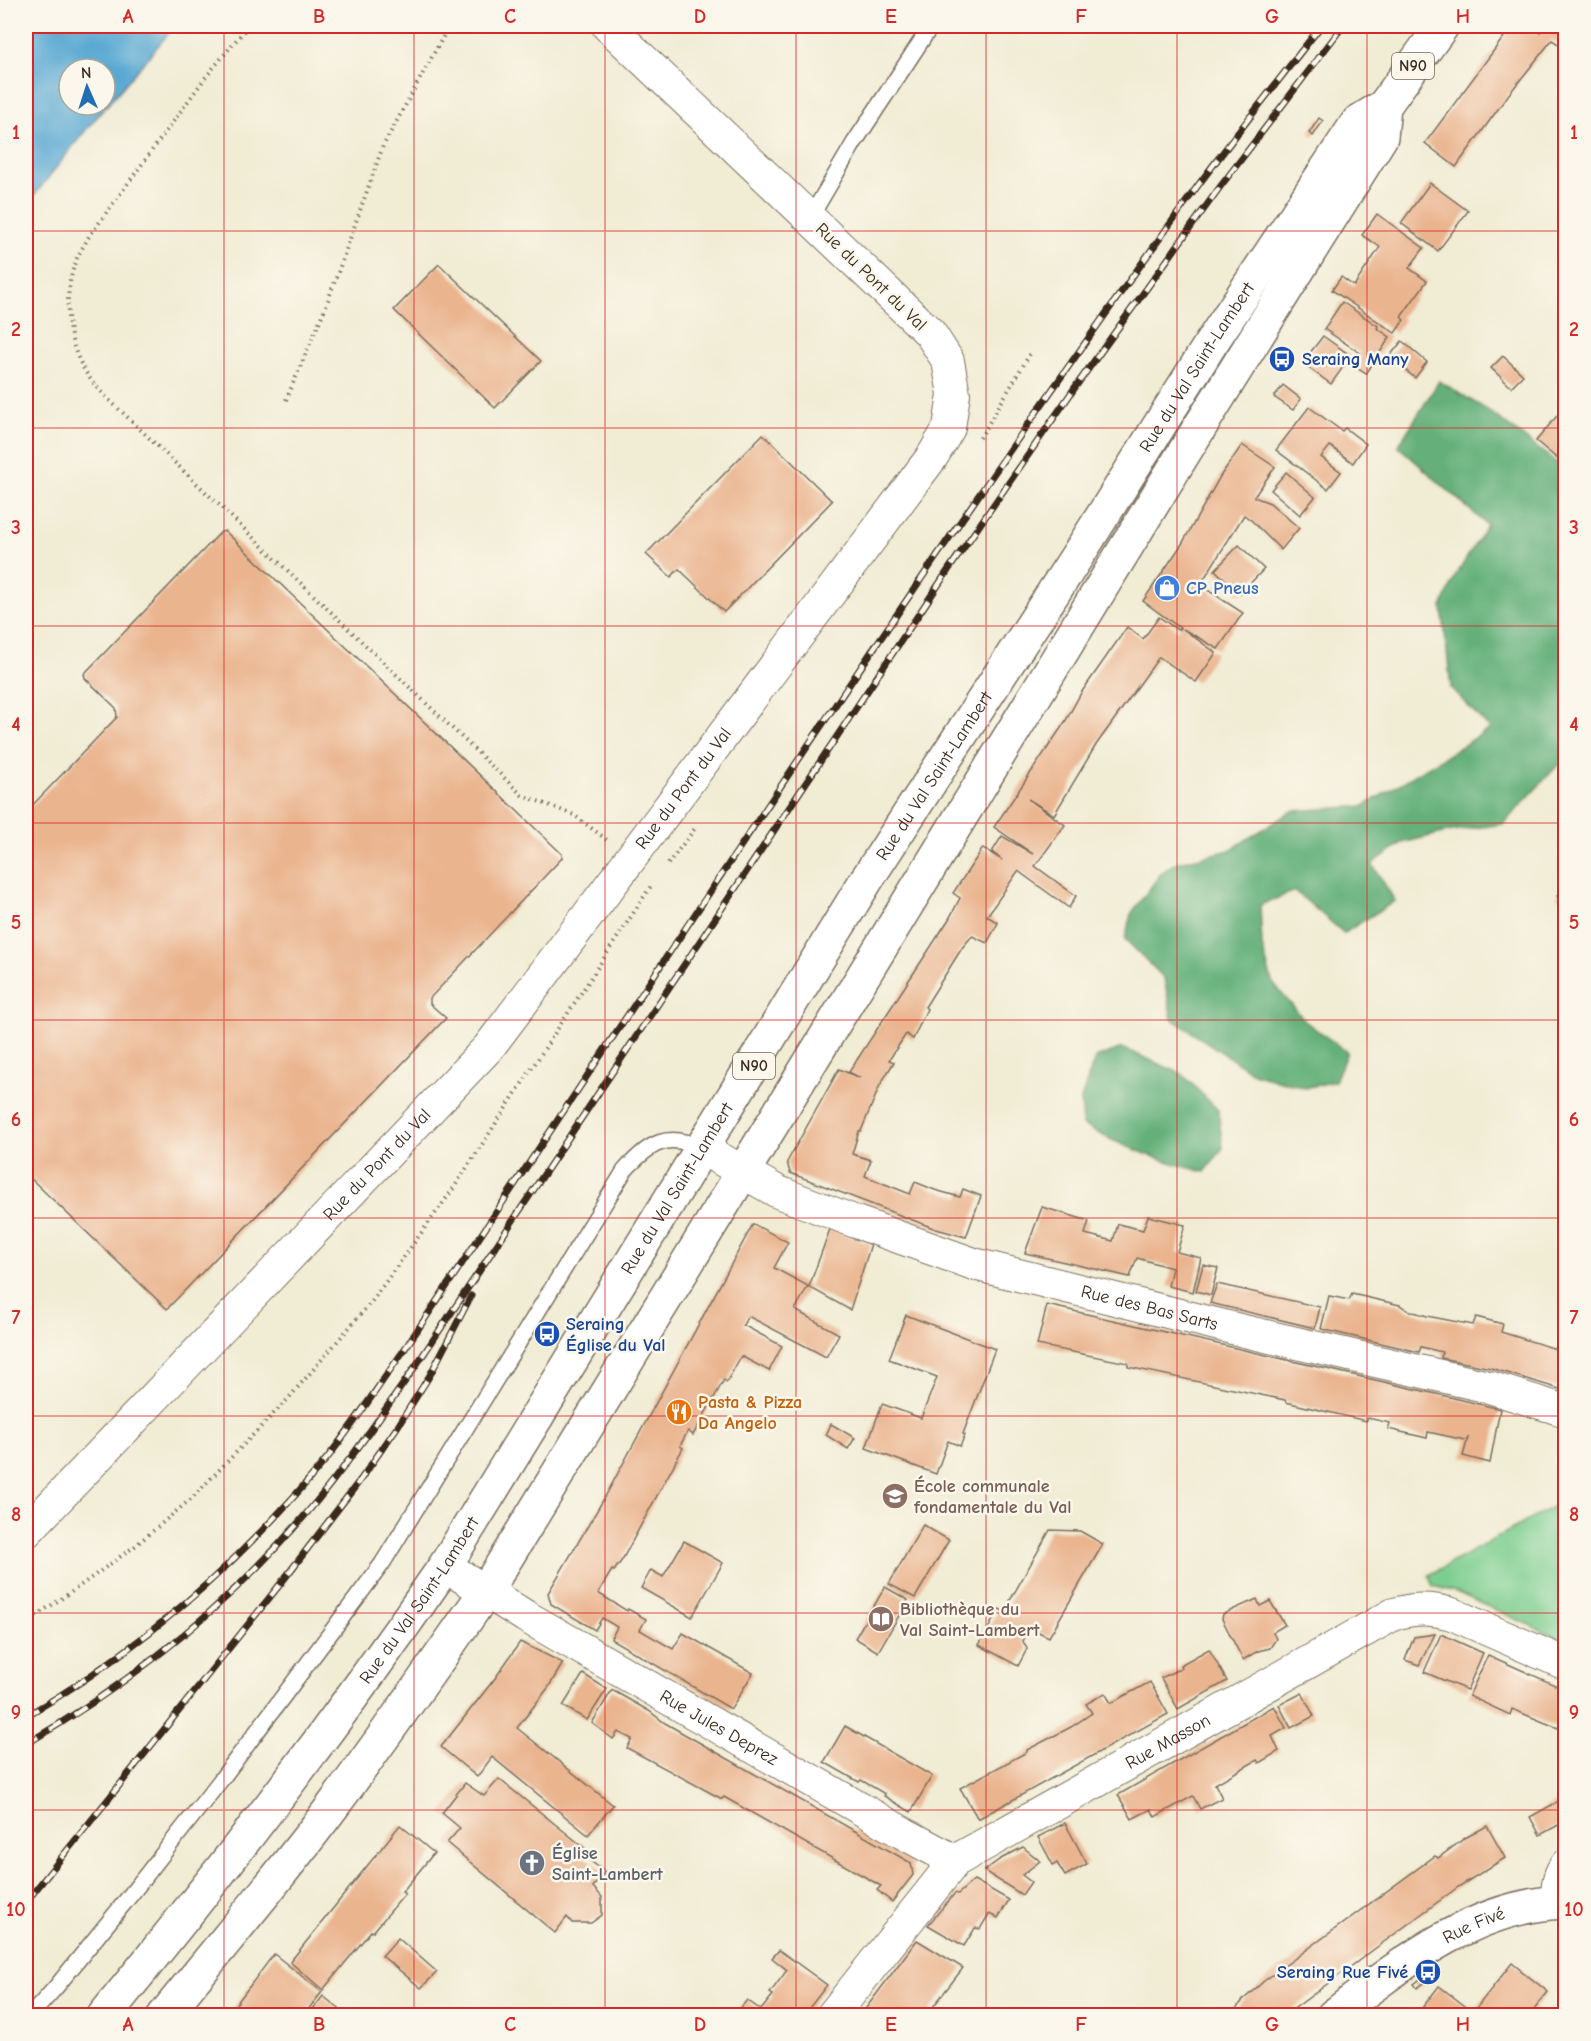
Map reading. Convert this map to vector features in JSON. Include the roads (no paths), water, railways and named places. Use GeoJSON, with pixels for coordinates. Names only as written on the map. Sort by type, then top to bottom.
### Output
{"type":"FeatureCollection","features":[{"type":"Feature","properties":{"kind":"main road","name":"Rue du Val Saint-Lambert"},"geometry":{"type":"LineString","coordinates":[[104,2016],[216,1877],[295,1774],[445,1566],[867,879],[1077,556],[1264,262],[1358,122],[1384,106],[1442,26]]}},
{"type":"Feature","properties":{"kind":"main road","name":"Rue du Val Saint-Lambert"},"geometry":{"type":"LineString","coordinates":[[164,2016],[263,1896],[334,1804],[486,1592],[1187,447],[1381,137],[1384,106]]}},
{"type":"Feature","properties":{"kind":"main road","name":"Rue Fivé"},"geometry":{"type":"LineString","coordinates":[[1333,2016],[1459,1930],[1494,1916],[1561,1902]]}},
{"type":"Feature","properties":{"kind":"street","name":"Rue du Pont du Val"},"geometry":{"type":"LineString","coordinates":[[26,1532],[489,1047],[932,457],[949,428],[954,394],[948,361],[930,333],[608,26]]}},
{"type":"Feature","properties":{"kind":"street","name":"Rue des Bas Sarts"},"geometry":{"type":"LineString","coordinates":[[703,1149],[778,1192],[974,1264],[1244,1331],[1489,1387],[1566,1411]]}},
{"type":"Feature","properties":{"kind":"street","name":"Rue Jules Deprez"},"geometry":{"type":"LineString","coordinates":[[445,1566],[525,1617],[903,1833],[955,1860]]}},
{"type":"Feature","properties":{"kind":"street","name":"Rue Masson"},"geometry":{"type":"LineString","coordinates":[[832,2016],[955,1860],[1384,1620],[1407,1610],[1435,1609],[1452,1614],[1566,1664]]}},
{"type":"Feature","properties":{"kind":"street"},"geometry":{"type":"LineString","coordinates":[[1561,1902],[1557,1885],[1558,1877],[1566,1865]]}},
{"type":"Feature","properties":{"kind":"lane"},"geometry":{"type":"LineString","coordinates":[[810,218],[854,143],[931,26]]}},
{"type":"Feature","properties":{"kind":"lane"},"geometry":{"type":"LineString","coordinates":[[30,2016],[213,1790],[382,1564],[625,1170],[642,1151],[658,1142],[676,1140],[691,1143],[703,1149]]}},
{"type":"Feature","properties":{"kind":"water"},"geometry":{"type":"Polygon","coordinates":[[[26,26],[175,26],[117,94],[117,57],[57,57],[57,117],[97,117],[26,206],[26,26]]]}},
{"type":"Feature","properties":{"kind":"railway"},"geometry":{"type":"LineString","coordinates":[[26,1716],[110,1662],[188,1600],[261,1532],[338,1444],[402,1353],[796,763],[996,470],[1202,180],[1321,26]]}},
{"type":"Feature","properties":{"kind":"railway"},"geometry":{"type":"LineString","coordinates":[[26,1744],[140,1669],[210,1612],[276,1548],[335,1478],[415,1367],[949,569],[1076,386],[1220,187],[1343,26]]}},
{"type":"Feature","properties":{"kind":"railway"},"geometry":{"type":"LineString","coordinates":[[26,1902],[278,1587],[361,1479],[430,1375],[471,1296]]}},
{"type":"Feature","properties":{"kind":"place","name":"Seraing Many"},"geometry":{"type":"Point","coordinates":[1282,359]}},
{"type":"Feature","properties":{"kind":"place","name":"CP Pneus"},"geometry":{"type":"Point","coordinates":[1167,588]}},
{"type":"Feature","properties":{"kind":"place","name":"Seraing Église du Val"},"geometry":{"type":"Point","coordinates":[547,1334]}},
{"type":"Feature","properties":{"kind":"place","name":"Pasta & Pizza Da Angelo"},"geometry":{"type":"Point","coordinates":[679,1412]}},
{"type":"Feature","properties":{"kind":"place","name":"École communale fondamentale du Val"},"geometry":{"type":"Point","coordinates":[895,1496]}},
{"type":"Feature","properties":{"kind":"place","name":"Bibliothèque du Val Saint-Lambert"},"geometry":{"type":"Point","coordinates":[881,1619]}},
{"type":"Feature","properties":{"kind":"place","name":"Église Saint-Lambert"},"geometry":{"type":"Point","coordinates":[532,1863]}},
{"type":"Feature","properties":{"kind":"place","name":"Seraing Rue Fivé"},"geometry":{"type":"Point","coordinates":[1428,1972]}}]}
